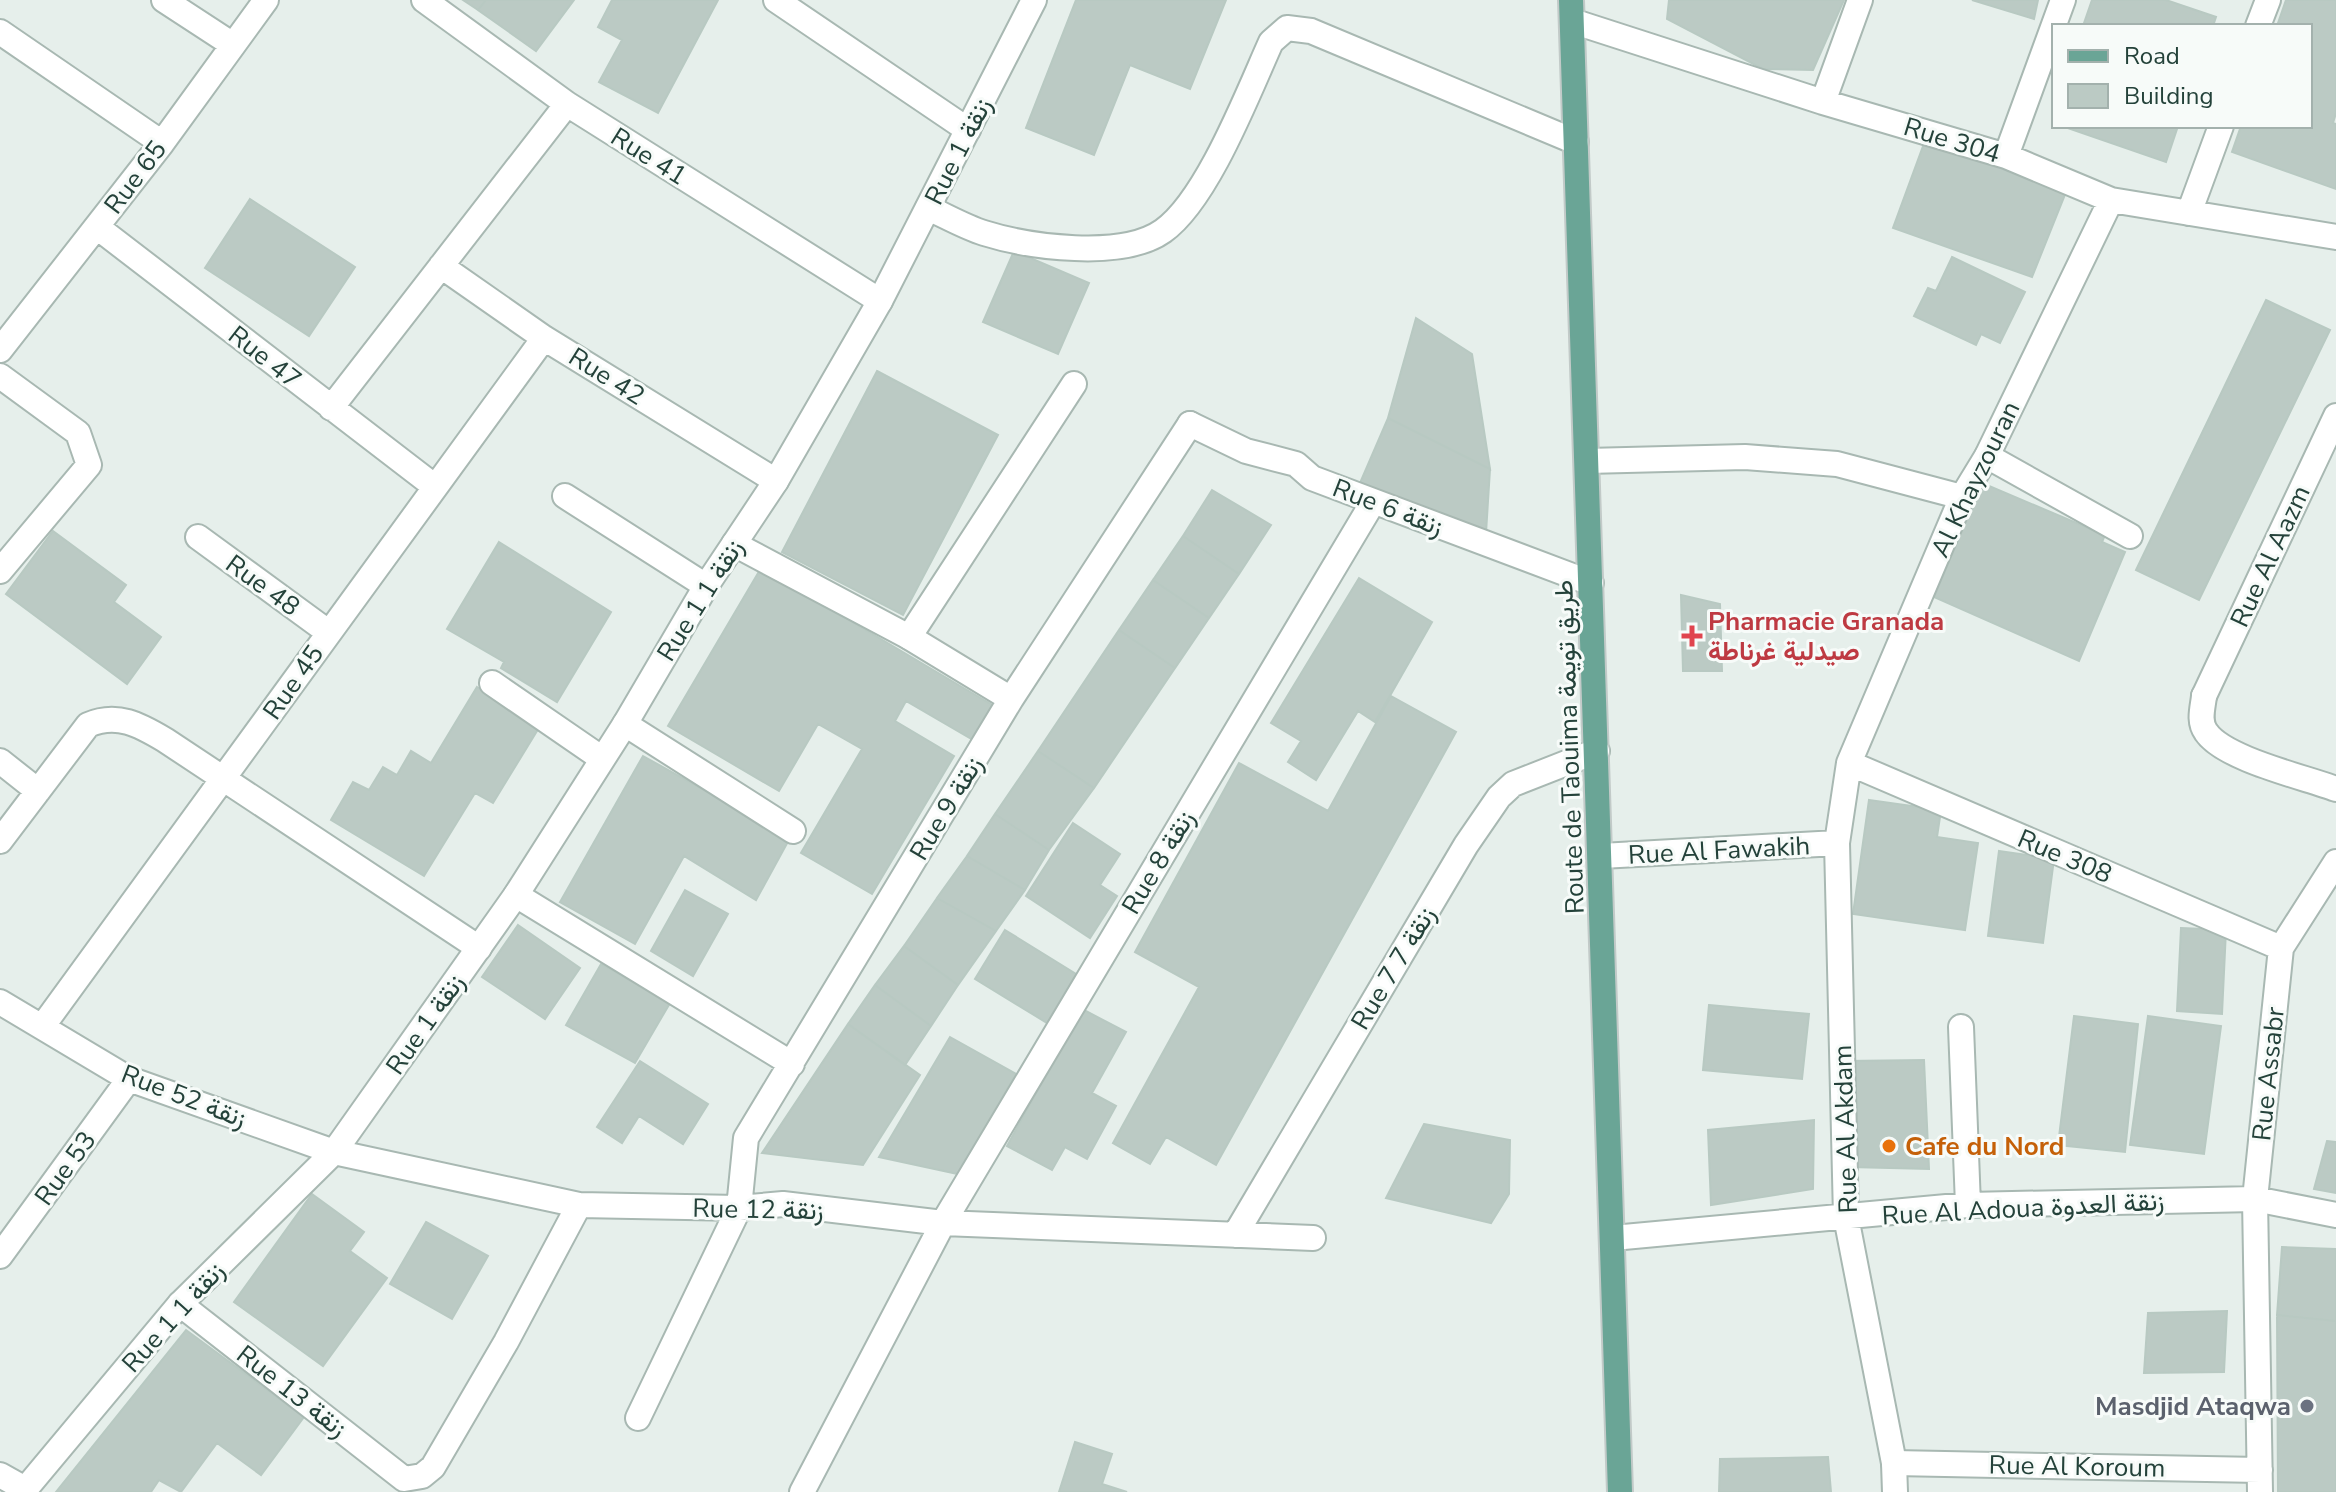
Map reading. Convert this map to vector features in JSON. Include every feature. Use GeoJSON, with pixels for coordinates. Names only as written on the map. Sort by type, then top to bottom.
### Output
{"type":"FeatureCollection","features":[{"type":"Feature","properties":{"kind":"main road","name":"Route de Taouima طريق تويمة"},"geometry":{"type":"LineString","coordinates":[[1572,10],[1620,1492]]}},
{"type":"Feature","properties":{"kind":"street"},"geometry":{"type":"LineString","coordinates":[[164,0],[233,45]]}},
{"type":"Feature","properties":{"kind":"street","name":"Rue 65"},"geometry":{"type":"LineString","coordinates":[[0,350],[162,143],[266,0]]}},
{"type":"Feature","properties":{"kind":"street","name":"Rue 41"},"geometry":{"type":"LineString","coordinates":[[424,0],[567,104],[880,301]]}},
{"type":"Feature","properties":{"kind":"street"},"geometry":{"type":"LineString","coordinates":[[776,0],[968,130]]}},
{"type":"Feature","properties":{"kind":"street","name":"Rue 1 زنقة"},"geometry":{"type":"LineString","coordinates":[[880,301],[1034,0]]}},
{"type":"Feature","properties":{"kind":"street"},"geometry":{"type":"LineString","coordinates":[[1823,102],[1860,0]]}},
{"type":"Feature","properties":{"kind":"street"},"geometry":{"type":"LineString","coordinates":[[2054,24],[2063,0]]}},
{"type":"Feature","properties":{"kind":"street"},"geometry":{"type":"LineString","coordinates":[[2259,24],[2268,0]]}},
{"type":"Feature","properties":{"kind":"street","name":"Rue 304"},"geometry":{"type":"LineString","coordinates":[[1572,10],[1823,102],[2006,156],[2111,200],[2336,237]]}},
{"type":"Feature","properties":{"kind":"street"},"geometry":{"type":"LineString","coordinates":[[928,208],[983,232],[1026,243],[1110,247],[1146,242],[1165,230],[1202,186],[1271,42],[1287,28],[1311,31],[1576,142]]}},
{"type":"Feature","properties":{"kind":"street"},"geometry":{"type":"LineString","coordinates":[[2006,156],[2052,30]]}},
{"type":"Feature","properties":{"kind":"street"},"geometry":{"type":"LineString","coordinates":[[0,32],[162,143]]}},
{"type":"Feature","properties":{"kind":"street"},"geometry":{"type":"LineString","coordinates":[[331,408],[567,104]]}},
{"type":"Feature","properties":{"kind":"street"},"geometry":{"type":"LineString","coordinates":[[2189,213],[2220,128]]}},
{"type":"Feature","properties":{"kind":"street","name":"Al Khayzouran"},"geometry":{"type":"LineString","coordinates":[[1849,763],[1962,497],[1987,456],[2111,200]]}},
{"type":"Feature","properties":{"kind":"street","name":"Rue 47"},"geometry":{"type":"LineString","coordinates":[[97,227],[434,486]]}},
{"type":"Feature","properties":{"kind":"street","name":"Rue 42"},"geometry":{"type":"LineString","coordinates":[[441,266],[544,338],[776,481]]}},
{"type":"Feature","properties":{"kind":"street","name":"Rue 1 زنقة 1"},"geometry":{"type":"LineString","coordinates":[[516,895],[625,724],[706,586],[776,481],[880,301]]}},
{"type":"Feature","properties":{"kind":"street","name":"Rue 45"},"geometry":{"type":"LineString","coordinates":[[42,1027],[544,338]]}},
{"type":"Feature","properties":{"kind":"street"},"geometry":{"type":"LineString","coordinates":[[0,376],[78,433],[89,465],[0,571]]}},
{"type":"Feature","properties":{"kind":"street"},"geometry":{"type":"LineString","coordinates":[[909,637],[1074,384]]}},
{"type":"Feature","properties":{"kind":"street","name":"Rue Al Aazm"},"geometry":{"type":"LineString","coordinates":[[2336,416],[2204,696],[2201,718],[2204,730],[2215,741],[2237,753],[2336,789]]}},
{"type":"Feature","properties":{"kind":"street","name":"Rue 6 زنقة"},"geometry":{"type":"LineString","coordinates":[[1190,424],[1246,451],[1296,464],[1312,478],[1591,583]]}},
{"type":"Feature","properties":{"kind":"street","name":"Rue 9 زنقة"},"geometry":{"type":"LineString","coordinates":[[638,1418],[739,1208],[746,1138],[1011,699],[1190,424]]}},
{"type":"Feature","properties":{"kind":"street"},"geometry":{"type":"LineString","coordinates":[[1987,456],[2130,536]]}},
{"type":"Feature","properties":{"kind":"street"},"geometry":{"type":"LineString","coordinates":[[1587,461],[1745,457],[1837,464],[1962,497]]}},
{"type":"Feature","properties":{"kind":"street"},"geometry":{"type":"LineString","coordinates":[[565,496],[706,586]]}},
{"type":"Feature","properties":{"kind":"street","name":"Rue 8 زنقة"},"geometry":{"type":"LineString","coordinates":[[802,1492],[943,1223],[1373,502]]}},
{"type":"Feature","properties":{"kind":"street","name":"Rue 48"},"geometry":{"type":"LineString","coordinates":[[198,537],[328,632]]}},
{"type":"Feature","properties":{"kind":"street"},"geometry":{"type":"LineString","coordinates":[[734,544],[909,637],[1011,699]]}},
{"type":"Feature","properties":{"kind":"street"},"geometry":{"type":"LineString","coordinates":[[492,683],[601,758]]}},
{"type":"Feature","properties":{"kind":"street"},"geometry":{"type":"LineString","coordinates":[[0,841],[88,725],[102,719],[120,719],[142,726],[479,948]]}},
{"type":"Feature","properties":{"kind":"street"},"geometry":{"type":"LineString","coordinates":[[625,724],[793,831]]}},
{"type":"Feature","properties":{"kind":"street","name":"Rue 7 زنقة 7"},"geometry":{"type":"LineString","coordinates":[[1235,1235],[1466,845],[1499,797],[1513,784],[1597,751]]}},
{"type":"Feature","properties":{"kind":"street"},"geometry":{"type":"LineString","coordinates":[[0,761],[38,791]]}},
{"type":"Feature","properties":{"kind":"street","name":"Rue Al Akdam"},"geometry":{"type":"LineString","coordinates":[[1849,763],[1837,843],[1846,1217],[1894,1463],[1895,1492]]}},
{"type":"Feature","properties":{"kind":"street","name":"Rue 308"},"geometry":{"type":"LineString","coordinates":[[1849,763],[2281,948]]}},
{"type":"Feature","properties":{"kind":"street","name":"Rue Al Fawakih"},"geometry":{"type":"LineString","coordinates":[[1601,856],[1837,843]]}},
{"type":"Feature","properties":{"kind":"street"},"geometry":{"type":"LineString","coordinates":[[2281,948],[2336,862]]}},
{"type":"Feature","properties":{"kind":"street"},"geometry":{"type":"LineString","coordinates":[[516,895],[792,1064]]}},
{"type":"Feature","properties":{"kind":"street","name":"Rue 1 زنقة"},"geometry":{"type":"LineString","coordinates":[[334,1152],[516,895]]}},
{"type":"Feature","properties":{"kind":"street","name":"Rue Assabr"},"geometry":{"type":"LineString","coordinates":[[2260,1481],[2255,1199],[2281,948]]}},
{"type":"Feature","properties":{"kind":"street","name":"Rue 52 زنقة"},"geometry":{"type":"LineString","coordinates":[[0,1002],[129,1079],[334,1152]]}},
{"type":"Feature","properties":{"kind":"street"},"geometry":{"type":"LineString","coordinates":[[1961,1027],[1968,1205]]}},
{"type":"Feature","properties":{"kind":"street","name":"Rue 53"},"geometry":{"type":"LineString","coordinates":[[0,1256],[129,1079]]}},
{"type":"Feature","properties":{"kind":"street","name":"Rue 1 زنقة 1"},"geometry":{"type":"LineString","coordinates":[[24,1491],[180,1304],[334,1152]]}},
{"type":"Feature","properties":{"kind":"street","name":"Rue 12 زنقة"},"geometry":{"type":"LineString","coordinates":[[334,1152],[579,1205],[739,1208],[783,1204],[943,1223],[1235,1235]]}},
{"type":"Feature","properties":{"kind":"street","name":"Rue Al Adoua زنقة العدوة"},"geometry":{"type":"LineString","coordinates":[[1613,1238],[1968,1205],[2255,1199],[2336,1215]]}},
{"type":"Feature","properties":{"kind":"street","name":"Rue 13 زنقة"},"geometry":{"type":"LineString","coordinates":[[180,1304],[404,1479],[422,1476],[433,1467],[506,1342],[579,1205]]}},
{"type":"Feature","properties":{"kind":"street"},"geometry":{"type":"LineString","coordinates":[[1235,1235],[1313,1238]]}},
{"type":"Feature","properties":{"kind":"street","name":"Rue Al Koroum"},"geometry":{"type":"LineString","coordinates":[[1894,1463],[2260,1481]]}},
{"type":"Feature","properties":{"kind":"street"},"geometry":{"type":"LineString","coordinates":[[0,1475],[24,1491]]}},
{"type":"Feature","properties":{"kind":"building"},"geometry":{"type":"Polygon","coordinates":[[[463,0],[486,0],[478,10],[463,0]]]}},
{"type":"Feature","properties":{"kind":"building"},"geometry":{"type":"Polygon","coordinates":[[[486,0],[574,0],[536,51],[478,10],[486,0]]]}},
{"type":"Feature","properties":{"kind":"building"},"geometry":{"type":"Polygon","coordinates":[[[612,0],[718,0],[658,113],[599,82],[622,40],[598,27],[612,0]]]}},
{"type":"Feature","properties":{"kind":"building"},"geometry":{"type":"Polygon","coordinates":[[[1076,0],[1226,0],[1190,89],[1130,65],[1094,155],[1026,128],[1076,0]]]}},
{"type":"Feature","properties":{"kind":"building"},"geometry":{"type":"Polygon","coordinates":[[[1669,0],[1844,0],[1813,70],[1763,69],[1667,19],[1669,0]]]}},
{"type":"Feature","properties":{"kind":"building"},"geometry":{"type":"Polygon","coordinates":[[[1972,0],[2038,0],[2034,19],[1972,0]]]}},
{"type":"Feature","properties":{"kind":"building"},"geometry":{"type":"Polygon","coordinates":[[[2092,0],[2166,0],[2216,17],[2214,24],[2084,24],[2092,0]]]}},
{"type":"Feature","properties":{"kind":"building"},"geometry":{"type":"Polygon","coordinates":[[[2286,0],[2336,0],[2336,113],[2333,123],[2336,124],[2336,189],[2232,152],[2240,128],[2312,128],[2312,24],[2278,24],[2286,0]]]}},
{"type":"Feature","properties":{"kind":"building"},"geometry":{"type":"Polygon","coordinates":[[[2068,128],[2177,128],[2166,162],[2068,128]]]}},
{"type":"Feature","properties":{"kind":"building"},"geometry":{"type":"Polygon","coordinates":[[[1926,138],[2066,192],[2032,277],[1893,228],[1926,138]]]}},
{"type":"Feature","properties":{"kind":"building"},"geometry":{"type":"Polygon","coordinates":[[[250,199],[355,267],[309,336],[205,268],[250,199]]]}},
{"type":"Feature","properties":{"kind":"building"},"geometry":{"type":"Polygon","coordinates":[[[1014,251],[1089,283],[1058,354],[983,322],[1014,251]]]}},
{"type":"Feature","properties":{"kind":"building"},"geometry":{"type":"Polygon","coordinates":[[[1952,257],[2025,292],[2000,343],[1981,334],[1976,345],[1914,316],[1928,288],[1936,291],[1952,257]]]}},
{"type":"Feature","properties":{"kind":"building"},"geometry":{"type":"Polygon","coordinates":[[[2266,300],[2330,330],[2199,600],[2136,570],[2266,300]]]}},
{"type":"Feature","properties":{"kind":"building"},"geometry":{"type":"Polygon","coordinates":[[[1416,318],[1472,354],[1490,469],[1388,418],[1416,318]]]}},
{"type":"Feature","properties":{"kind":"building"},"geometry":{"type":"Polygon","coordinates":[[[877,371],[998,435],[903,615],[782,552],[877,371]]]}},
{"type":"Feature","properties":{"kind":"building"},"geometry":{"type":"Polygon","coordinates":[[[1388,418],[1490,469],[1486,533],[1360,483],[1388,418]]]}},
{"type":"Feature","properties":{"kind":"building"},"geometry":{"type":"Polygon","coordinates":[[[1982,483],[2105,535],[2102,542],[2125,552],[2079,661],[1934,597],[1982,483]]]}},
{"type":"Feature","properties":{"kind":"building"},"geometry":{"type":"Polygon","coordinates":[[[1212,490],[1271,525],[1239,574],[1183,536],[1212,490]]]}},
{"type":"Feature","properties":{"kind":"building"},"geometry":{"type":"Polygon","coordinates":[[[53,531],[126,585],[114,602],[161,637],[127,684],[6,594],[53,531]]]}},
{"type":"Feature","properties":{"kind":"building"},"geometry":{"type":"Polygon","coordinates":[[[1183,536],[1239,574],[1209,618],[1153,580],[1183,536]]]}},
{"type":"Feature","properties":{"kind":"building"},"geometry":{"type":"Polygon","coordinates":[[[499,542],[611,612],[557,702],[501,668],[504,662],[447,629],[499,542]]]}},
{"type":"Feature","properties":{"kind":"building"},"geometry":{"type":"Polygon","coordinates":[[[761,568],[994,706],[973,740],[906,701],[895,721],[954,756],[872,894],[801,853],[862,749],[818,724],[779,791],[668,726],[761,568]]]}},
{"type":"Feature","properties":{"kind":"building"},"geometry":{"type":"Polygon","coordinates":[[[1359,578],[1432,622],[1375,722],[1358,711],[1316,780],[1288,762],[1301,741],[1271,723],[1359,578]]]}},
{"type":"Feature","properties":{"kind":"building"},"geometry":{"type":"Polygon","coordinates":[[[1153,580],[1209,618],[1175,668],[1119,630],[1153,580]]]}},
{"type":"Feature","properties":{"kind":"building"},"geometry":{"type":"Polygon","coordinates":[[[1681,595],[1720,604],[1722,671],[1683,671],[1681,595]]]}},
{"type":"Feature","properties":{"kind":"building"},"geometry":{"type":"Polygon","coordinates":[[[1119,630],[1175,668],[1094,788],[1038,751],[1119,630]]]}},
{"type":"Feature","properties":{"kind":"building"},"geometry":{"type":"Polygon","coordinates":[[[477,687],[540,726],[493,803],[475,793],[424,876],[331,820],[353,782],[369,790],[383,767],[397,775],[411,751],[431,763],[477,687]]]}},
{"type":"Feature","properties":{"kind":"building"},"geometry":{"type":"Polygon","coordinates":[[[1391,696],[1456,732],[1216,1165],[1166,1137],[1150,1164],[1113,1143],[1199,987],[1135,952],[1239,763],[1328,811],[1391,696]]]}},
{"type":"Feature","properties":{"kind":"building"},"geometry":{"type":"Polygon","coordinates":[[[1038,751],[1094,788],[1049,850],[995,814],[1038,751]]]}},
{"type":"Feature","properties":{"kind":"building"},"geometry":{"type":"Polygon","coordinates":[[[643,756],[790,838],[756,900],[684,856],[635,944],[560,902],[643,756]]]}},
{"type":"Feature","properties":{"kind":"building"},"geometry":{"type":"Polygon","coordinates":[[[1869,800],[1941,810],[1937,837],[1978,843],[1965,930],[1853,914],[1869,800]]]}},
{"type":"Feature","properties":{"kind":"building"},"geometry":{"type":"Polygon","coordinates":[[[995,814],[1049,850],[1025,890],[967,856],[995,814]]]}},
{"type":"Feature","properties":{"kind":"building"},"geometry":{"type":"Polygon","coordinates":[[[1073,823],[1120,854],[1100,885],[1117,896],[1090,938],[1026,896],[1073,823]]]}},
{"type":"Feature","properties":{"kind":"building"},"geometry":{"type":"Polygon","coordinates":[[[1999,851],[2054,859],[2043,943],[1988,936],[1999,851]]]}},
{"type":"Feature","properties":{"kind":"building"},"geometry":{"type":"Polygon","coordinates":[[[967,856],[1025,890],[996,931],[937,898],[967,856]]]}},
{"type":"Feature","properties":{"kind":"building"},"geometry":{"type":"Polygon","coordinates":[[[685,890],[728,914],[693,976],[651,951],[685,890]]]}},
{"type":"Feature","properties":{"kind":"building"},"geometry":{"type":"Polygon","coordinates":[[[937,898],[996,931],[958,985],[904,946],[937,898]]]}},
{"type":"Feature","properties":{"kind":"building"},"geometry":{"type":"Polygon","coordinates":[[[518,925],[580,968],[545,1019],[482,977],[518,925]]]}},
{"type":"Feature","properties":{"kind":"building"},"geometry":{"type":"Polygon","coordinates":[[[2181,928],[2226,930],[2222,1014],[2177,1011],[2181,928]]]}},
{"type":"Feature","properties":{"kind":"building"},"geometry":{"type":"Polygon","coordinates":[[[1005,930],[1081,977],[1052,1026],[975,979],[1005,930]]]}},
{"type":"Feature","properties":{"kind":"building"},"geometry":{"type":"Polygon","coordinates":[[[904,946],[958,985],[931,1026],[875,985],[904,946]]]}},
{"type":"Feature","properties":{"kind":"building"},"geometry":{"type":"Polygon","coordinates":[[[601,964],[670,1003],[635,1063],[566,1025],[601,964]]]}},
{"type":"Feature","properties":{"kind":"building"},"geometry":{"type":"Polygon","coordinates":[[[875,985],[931,1026],[905,1065],[848,1024],[875,985]]]}},
{"type":"Feature","properties":{"kind":"building"},"geometry":{"type":"Polygon","coordinates":[[[1709,1005],[1809,1014],[1802,1079],[1703,1070],[1709,1005]]]}},
{"type":"Feature","properties":{"kind":"building"},"geometry":{"type":"Polygon","coordinates":[[[1082,1009],[1126,1032],[1092,1093],[1116,1106],[1087,1159],[1065,1147],[1052,1170],[1007,1146],[1082,1009]]]}},
{"type":"Feature","properties":{"kind":"building"},"geometry":{"type":"Polygon","coordinates":[[[2074,1016],[2138,1024],[2125,1152],[2058,1145],[2074,1016]]]}},
{"type":"Feature","properties":{"kind":"building"},"geometry":{"type":"Polygon","coordinates":[[[2148,1016],[2221,1026],[2204,1154],[2130,1145],[2148,1016]]]}},
{"type":"Feature","properties":{"kind":"building"},"geometry":{"type":"Polygon","coordinates":[[[848,1024],[920,1075],[863,1165],[762,1153],[848,1024]]]}},
{"type":"Feature","properties":{"kind":"building"},"geometry":{"type":"Polygon","coordinates":[[[950,1037],[1016,1074],[958,1174],[879,1157],[950,1037]]]}},
{"type":"Feature","properties":{"kind":"building"},"geometry":{"type":"Polygon","coordinates":[[[1924,1060],[1929,1169],[1850,1167],[1846,1061],[1924,1060]]]}},
{"type":"Feature","properties":{"kind":"building"},"geometry":{"type":"Polygon","coordinates":[[[640,1061],[708,1104],[683,1144],[639,1116],[622,1143],[597,1127],[640,1061]]]}},
{"type":"Feature","properties":{"kind":"building"},"geometry":{"type":"Polygon","coordinates":[[[1814,1120],[1813,1189],[1711,1205],[1708,1130],[1814,1120]]]}},
{"type":"Feature","properties":{"kind":"building"},"geometry":{"type":"Polygon","coordinates":[[[1424,1124],[1510,1140],[1509,1194],[1491,1223],[1386,1198],[1424,1124]]]}},
{"type":"Feature","properties":{"kind":"building"},"geometry":{"type":"Polygon","coordinates":[[[2327,1141],[2336,1142],[2336,1193],[2314,1189],[2327,1141]]]}},
{"type":"Feature","properties":{"kind":"building"},"geometry":{"type":"Polygon","coordinates":[[[312,1194],[364,1232],[350,1251],[387,1278],[323,1366],[234,1302],[312,1194]]]}},
{"type":"Feature","properties":{"kind":"building"},"geometry":{"type":"Polygon","coordinates":[[[426,1222],[488,1256],[452,1319],[390,1284],[426,1222]]]}},
{"type":"Feature","properties":{"kind":"building"},"geometry":{"type":"Polygon","coordinates":[[[2282,1247],[2336,1249],[2336,1321],[2277,1315],[2282,1247]]]}},
{"type":"Feature","properties":{"kind":"building"},"geometry":{"type":"Polygon","coordinates":[[[2227,1311],[2224,1372],[2144,1373],[2148,1313],[2227,1311]]]}},
{"type":"Feature","properties":{"kind":"building","name":"Masdjid Ataqwa"},"geometry":{"type":"Polygon","coordinates":[[[2277,1315],[2336,1321],[2336,1492],[2278,1492],[2277,1315]]]}},
{"type":"Feature","properties":{"kind":"building"},"geometry":{"type":"Polygon","coordinates":[[[186,1330],[304,1417],[261,1475],[217,1443],[181,1492],[159,1480],[151,1492],[56,1492],[186,1330]]]}},
{"type":"Feature","properties":{"kind":"building"},"geometry":{"type":"Polygon","coordinates":[[[1075,1442],[1112,1454],[1102,1484],[1127,1492],[1059,1492],[1075,1442]]]}},
{"type":"Feature","properties":{"kind":"building"},"geometry":{"type":"Polygon","coordinates":[[[1828,1457],[1831,1492],[1719,1492],[1720,1459],[1828,1457]]]}},
{"type":"Feature","properties":{"kind":"place","name":"Pharmacie Granada صيدلية غرناطة"},"geometry":{"type":"Point","coordinates":[1692,636]}},
{"type":"Feature","properties":{"kind":"place","name":"Cafe du Nord"},"geometry":{"type":"Point","coordinates":[1889,1146]}},
{"type":"Feature","properties":{"kind":"place","name":"Masdjid Ataqwa"},"geometry":{"type":"Point","coordinates":[2307,1406]}}]}
